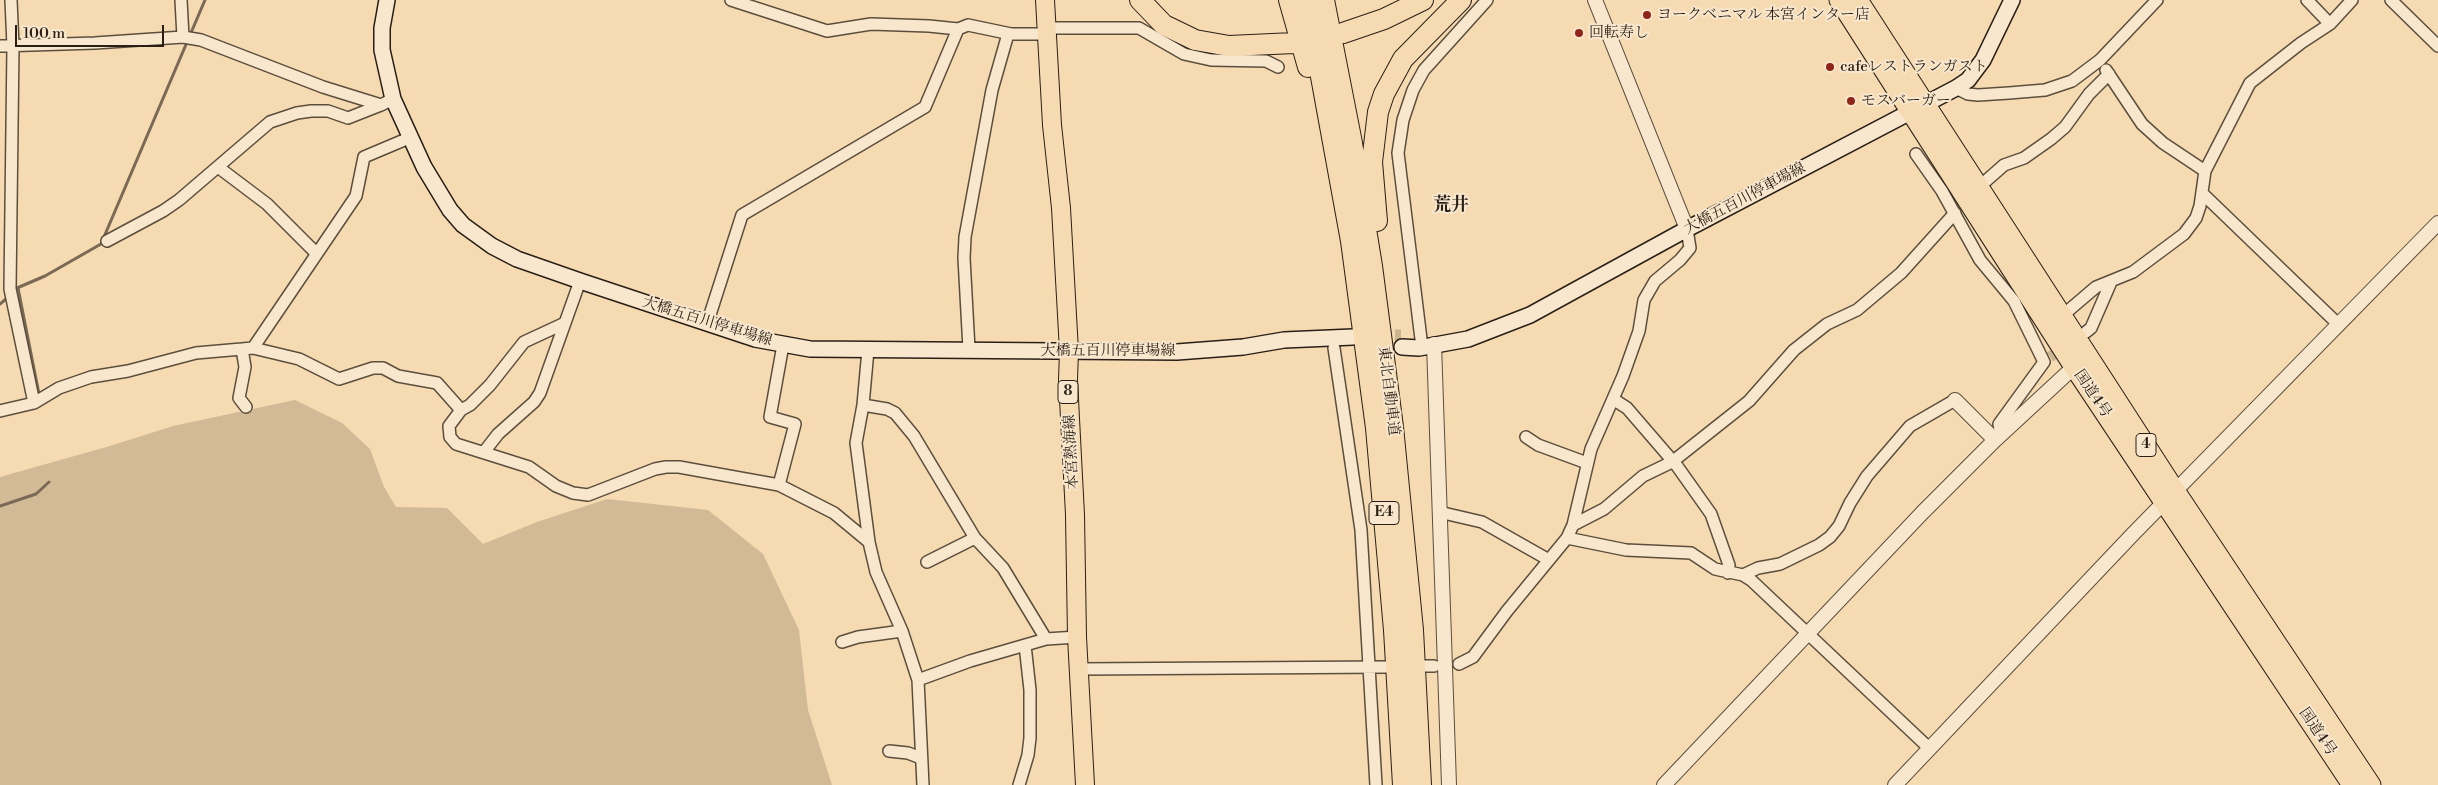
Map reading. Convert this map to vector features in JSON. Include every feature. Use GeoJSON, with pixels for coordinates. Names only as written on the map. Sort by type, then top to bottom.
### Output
{"type":"FeatureCollection","features":[{"type":"Feature","properties":{"kind":"highway"},"geometry":{"type":"LineString","coordinates":[[1140,0],[1164,25],[1195,40],[1229,46],[1293,37],[1232,34],[1200,30],[1174,18],[1154,0]]}},
{"type":"Feature","properties":{"kind":"highway"},"geometry":{"type":"LineString","coordinates":[[1290,0],[1351,241]]}},
{"type":"Feature","properties":{"kind":"highway","name":"東北自動車道"},"geometry":{"type":"LineString","coordinates":[[1307,0],[1351,241],[1384,508],[1394,630],[1403,785]]}},
{"type":"Feature","properties":{"kind":"highway","name":"東北自動車道"},"geometry":{"type":"LineString","coordinates":[[1324,0],[1352,143],[1374,282],[1392,427],[1413,630],[1421,785]]}},
{"type":"Feature","properties":{"kind":"highway"},"geometry":{"type":"LineString","coordinates":[[1400,0],[1342,28],[1384,19],[1423,0]]}},
{"type":"Feature","properties":{"kind":"highway"},"geometry":{"type":"LineString","coordinates":[[1392,427],[1388,314],[1372,162],[1378,112],[1384,94],[1403,59],[1460,0]]}},
{"type":"Feature","properties":{"kind":"highway","name":"国道4号"},"geometry":{"type":"LineString","coordinates":[[1839,0],[1979,188],[2062,316],[2170,498],[2352,785]]}},
{"type":"Feature","properties":{"kind":"highway","name":"国道4号"},"geometry":{"type":"LineString","coordinates":[[1858,0],[1918,107],[2074,367],[2170,498],[2370,785]]}},
{"type":"Feature","properties":{"kind":"main road","name":"大橋五百川停車場線"},"geometry":{"type":"LineString","coordinates":[[387,0],[382,28],[387,102],[450,210],[476,236],[517,259],[754,339],[810,349],[1177,352],[1243,347],[1334,348],[1353,342],[1284,340],[1243,347]]}},
{"type":"Feature","properties":{"kind":"main road","name":"本宮熱海線"},"geometry":{"type":"LineString","coordinates":[[1045,0],[1052,125],[1061,208],[1069,351],[1068,380],[1075,515],[1077,637],[1085,785]]}},
{"type":"Feature","properties":{"kind":"main road","name":"大橋五百川停車場線"},"geometry":{"type":"LineString","coordinates":[[1401,342],[1419,348],[1427,342],[1468,339],[1530,315],[1687,229],[1956,88],[1968,80],[1983,60],[2012,0]]}},
{"type":"Feature","properties":{"kind":"street"},"geometry":{"type":"LineString","coordinates":[[11,0],[13,46],[6,203],[10,289],[34,404]]}},
{"type":"Feature","properties":{"kind":"street"},"geometry":{"type":"LineString","coordinates":[[182,0],[183,37]]}},
{"type":"Feature","properties":{"kind":"street"},"geometry":{"type":"LineString","coordinates":[[731,0],[827,30],[871,24],[958,29],[968,25],[1008,34],[1139,28],[1184,54],[1211,60],[1266,61],[1278,67]]}},
{"type":"Feature","properties":{"kind":"street"},"geometry":{"type":"LineString","coordinates":[[1449,785],[1438,512],[1427,342],[1398,153],[1403,120],[1413,90],[1424,70],[1487,0]]}},
{"type":"Feature","properties":{"kind":"street"},"geometry":{"type":"LineString","coordinates":[[1459,664],[1473,657],[1567,538],[1573,525],[1587,463],[1639,331],[1644,300],[1655,281],[1680,260],[1690,248],[1687,229],[1595,0]]}},
{"type":"Feature","properties":{"kind":"street"},"geometry":{"type":"LineString","coordinates":[[1956,88],[1968,94],[1978,95],[2045,90],[2072,81],[2100,60],[2157,0]]}},
{"type":"Feature","properties":{"kind":"street"},"geometry":{"type":"LineString","coordinates":[[2307,0],[2330,24]]}},
{"type":"Feature","properties":{"kind":"street"},"geometry":{"type":"LineString","coordinates":[[2062,316],[2096,287],[2133,272],[2184,234],[2196,218],[2203,194],[2204,171],[2250,83],[2330,24],[2352,0]]}},
{"type":"Feature","properties":{"kind":"street"},"geometry":{"type":"LineString","coordinates":[[2391,0],[2438,46]]}},
{"type":"Feature","properties":{"kind":"street"},"geometry":{"type":"LineString","coordinates":[[707,324],[742,215],[925,107],[958,29]]}},
{"type":"Feature","properties":{"kind":"street"},"geometry":{"type":"LineString","coordinates":[[969,349],[964,258],[965,237],[992,90],[1008,34]]}},
{"type":"Feature","properties":{"kind":"street"},"geometry":{"type":"LineString","coordinates":[[0,46],[183,37],[201,40],[323,87],[387,102]]}},
{"type":"Feature","properties":{"kind":"street"},"geometry":{"type":"LineString","coordinates":[[2100,60],[2142,124],[2163,143],[2204,171]]}},
{"type":"Feature","properties":{"kind":"street"},"geometry":{"type":"LineString","coordinates":[[1979,188],[2004,165],[2024,158],[2051,139],[2065,126],[2089,94],[2109,74]]}},
{"type":"Feature","properties":{"kind":"street"},"geometry":{"type":"LineString","coordinates":[[108,241],[163,211],[270,122],[297,112],[312,111],[328,111],[348,118],[387,102]]}},
{"type":"Feature","properties":{"kind":"street"},"geometry":{"type":"LineString","coordinates":[[246,406],[239,398],[247,348],[356,196],[364,157],[409,138]]}},
{"type":"Feature","properties":{"kind":"street"},"geometry":{"type":"LineString","coordinates":[[1916,154],[1955,213],[1980,260],[2014,301],[2047,359],[1999,424],[1998,438]]}},
{"type":"Feature","properties":{"kind":"street"},"geometry":{"type":"LineString","coordinates":[[218,167],[267,204],[316,253]]}},
{"type":"Feature","properties":{"kind":"street"},"geometry":{"type":"LineString","coordinates":[[2203,194],[2338,325]]}},
{"type":"Feature","properties":{"kind":"street"},"geometry":{"type":"LineString","coordinates":[[1573,525],[1604,509],[1643,476],[1672,462],[1749,402],[1774,370],[1806,340],[1827,324],[1858,310],[1901,274],[1955,213]]}},
{"type":"Feature","properties":{"kind":"street"},"geometry":{"type":"LineString","coordinates":[[1895,785],[2170,498],[2438,224]]}},
{"type":"Feature","properties":{"kind":"street"},"geometry":{"type":"LineString","coordinates":[[484,452],[498,434],[534,402],[540,393],[580,281]]}},
{"type":"Feature","properties":{"kind":"street"},"geometry":{"type":"LineString","coordinates":[[2086,332],[2090,328],[2111,282]]}},
{"type":"Feature","properties":{"kind":"street"},"geometry":{"type":"LineString","coordinates":[[0,298],[10,289]]}},
{"type":"Feature","properties":{"kind":"street"},"geometry":{"type":"LineString","coordinates":[[565,322],[524,342],[490,385],[470,405],[461,410],[449,426],[450,437],[460,447],[484,452],[529,467],[556,486],[577,494],[588,495],[655,469],[666,467],[678,467],[779,486],[834,512],[869,542]]}},
{"type":"Feature","properties":{"kind":"street"},"geometry":{"type":"LineString","coordinates":[[779,486],[795,424],[770,417],[783,345]]}},
{"type":"Feature","properties":{"kind":"street"},"geometry":{"type":"LineString","coordinates":[[0,411],[34,404],[59,388],[91,377],[128,371],[196,353],[247,348],[299,358],[339,379],[373,368],[383,368],[398,376],[432,381],[437,383],[461,410]]}},
{"type":"Feature","properties":{"kind":"street"},"geometry":{"type":"LineString","coordinates":[[1334,348],[1361,530],[1376,785]]}},
{"type":"Feature","properties":{"kind":"street"},"geometry":{"type":"LineString","coordinates":[[868,350],[863,405],[856,443],[869,542],[876,572],[902,631],[918,680],[923,785]]}},
{"type":"Feature","properties":{"kind":"street"},"geometry":{"type":"LineString","coordinates":[[1664,785],[1924,512],[1998,438],[2074,367]]}},
{"type":"Feature","properties":{"kind":"street"},"geometry":{"type":"LineString","coordinates":[[1613,399],[1627,408],[1672,462],[1711,514],[1729,565],[1728,573]]}},
{"type":"Feature","properties":{"kind":"street"},"geometry":{"type":"LineString","coordinates":[[1743,575],[1758,568],[1780,564],[1819,545],[1830,537],[1839,526],[1850,503],[1867,476],[1910,426],[1955,400],[1998,438]]}},
{"type":"Feature","properties":{"kind":"street"},"geometry":{"type":"LineString","coordinates":[[863,405],[887,409],[895,413],[914,436],[975,538],[1003,568],[1046,639]]}},
{"type":"Feature","properties":{"kind":"street"},"geometry":{"type":"LineString","coordinates":[[1526,437],[1538,444],[1587,463]]}},
{"type":"Feature","properties":{"kind":"street"},"geometry":{"type":"LineString","coordinates":[[1438,512],[1482,522],[1549,560]]}},
{"type":"Feature","properties":{"kind":"street"},"geometry":{"type":"LineString","coordinates":[[927,562],[975,538]]}},
{"type":"Feature","properties":{"kind":"street"},"geometry":{"type":"LineString","coordinates":[[1567,538],[1626,550],[1690,553],[1715,568],[1728,573],[1743,575],[1757,585],[1929,748]]}},
{"type":"Feature","properties":{"kind":"street"},"geometry":{"type":"LineString","coordinates":[[842,642],[858,637],[902,631]]}},
{"type":"Feature","properties":{"kind":"street"},"geometry":{"type":"LineString","coordinates":[[918,680],[970,661],[1046,639],[1077,637]]}},
{"type":"Feature","properties":{"kind":"street"},"geometry":{"type":"LineString","coordinates":[[1019,785],[1028,755],[1030,738],[1030,690],[1025,645]]}},
{"type":"Feature","properties":{"kind":"street"},"geometry":{"type":"LineString","coordinates":[[1080,669],[1387,667]]}},
{"type":"Feature","properties":{"kind":"street"},"geometry":{"type":"LineString","coordinates":[[889,751],[908,753],[921,758]]}},
{"type":"Feature","properties":{"kind":"shaded area"},"geometry":{"type":"Polygon","coordinates":[[[295,400],[342,423],[370,449],[384,487],[396,507],[447,508],[483,544],[537,522],[607,499],[708,510],[763,554],[799,630],[808,710],[832,785],[0,785],[0,477],[173,426],[295,400]]]}},
{"type":"Feature","properties":{"kind":"waterway"},"geometry":{"type":"LineString","coordinates":[[17,288],[45,276],[101,244],[205,0]]}},
{"type":"Feature","properties":{"kind":"waterway"},"geometry":{"type":"LineString","coordinates":[[18,288],[39,394]]}},
{"type":"Feature","properties":{"kind":"waterway"},"geometry":{"type":"LineString","coordinates":[[0,304],[7,298]]}},
{"type":"Feature","properties":{"kind":"waterway"},"geometry":{"type":"LineString","coordinates":[[0,506],[36,494],[49,482]]}},
{"type":"Feature","properties":{"kind":"tunnel"},"geometry":{"type":"LineString","coordinates":[[1372,337],[1401,337]]}},
{"type":"Feature","properties":{"kind":"tunnel"},"geometry":{"type":"LineString","coordinates":[[2050,357],[2067,345]]}},
{"type":"Feature","properties":{"kind":"place","name":"ヨークベニマル 本宮インター店"},"geometry":{"type":"Point","coordinates":[1647,15]}},
{"type":"Feature","properties":{"kind":"place","name":"回転寿し"},"geometry":{"type":"Point","coordinates":[1579,33]}},
{"type":"Feature","properties":{"kind":"place","name":"cafeレストランガスト"},"geometry":{"type":"Point","coordinates":[1830,67]}},
{"type":"Feature","properties":{"kind":"place","name":"モスバーガー"},"geometry":{"type":"Point","coordinates":[1851,101]}},
{"type":"Feature","properties":{"kind":"district","name":"荒井"},"geometry":{"type":"Point","coordinates":[1451,206]}}]}
